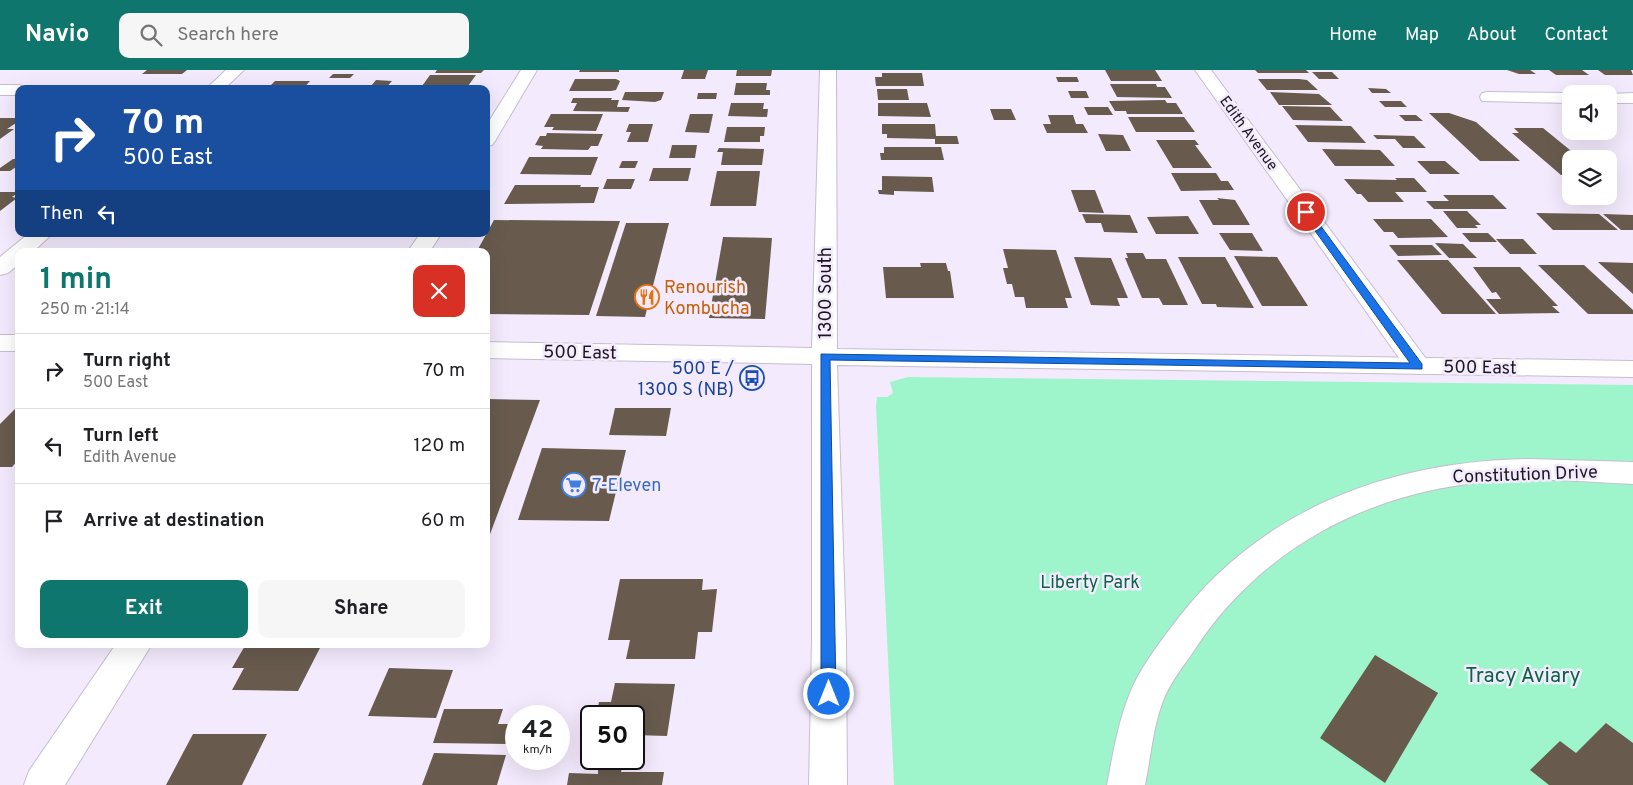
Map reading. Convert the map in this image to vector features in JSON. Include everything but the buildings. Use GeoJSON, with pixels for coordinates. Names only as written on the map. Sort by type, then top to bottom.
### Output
{"type":"FeatureCollection","features":[{"type":"Feature","properties":{"kind":"street"},"geometry":{"type":"LineString","coordinates":[[219,85],[236,70]]}},
{"type":"Feature","properties":{"kind":"street"},"geometry":{"type":"LineString","coordinates":[[490,134],[529,70]]}},
{"type":"Feature","properties":{"kind":"street","name":"1300 South"},"geometry":{"type":"LineString","coordinates":[[828,70],[824,356],[829,610],[828,785]]}},
{"type":"Feature","properties":{"kind":"street","name":"Edith Avenue"},"geometry":{"type":"LineString","coordinates":[[1203,70],[1418,366]]}},
{"type":"Feature","properties":{"kind":"street"},"geometry":{"type":"LineString","coordinates":[[0,90],[15,90]]}},
{"type":"Feature","properties":{"kind":"street"},"geometry":{"type":"LineString","coordinates":[[1488,97],[1562,98]]}},
{"type":"Feature","properties":{"kind":"street"},"geometry":{"type":"LineString","coordinates":[[1617,98],[1633,98]]}},
{"type":"Feature","properties":{"kind":"street"},"geometry":{"type":"LineString","coordinates":[[25,248],[38,237]]}},
{"type":"Feature","properties":{"kind":"street"},"geometry":{"type":"LineString","coordinates":[[421,248],[428,237]]}},
{"type":"Feature","properties":{"kind":"street"},"geometry":{"type":"LineString","coordinates":[[0,268],[15,256]]}},
{"type":"Feature","properties":{"kind":"street"},"geometry":{"type":"LineString","coordinates":[[0,343],[15,343]]}},
{"type":"Feature","properties":{"kind":"street","name":"500 East"},"geometry":{"type":"LineString","coordinates":[[490,350],[1633,369]]}},
{"type":"Feature","properties":{"kind":"street","name":"Constitution Drive"},"geometry":{"type":"LineString","coordinates":[[1126,785],[1148,693],[1153,684],[1182,636],[1218,590],[1272,543],[1331,510],[1385,490],[1428,480],[1468,473],[1522,471],[1633,472]]}},
{"type":"Feature","properties":{"kind":"street"},"geometry":{"type":"LineString","coordinates":[[43,785],[132,648]]}},
{"type":"Feature","properties":{"kind":"green space","name":"Liberty Park"},"geometry":{"type":"Polygon","coordinates":[[[908,377],[1633,385],[1633,785],[894,785],[876,406],[877,397],[887,397],[893,393],[890,382],[908,377]]]}},
{"type":"Feature","properties":{"kind":"place","name":"Renourish Kombucha"},"geometry":{"type":"Point","coordinates":[647,297]}},
{"type":"Feature","properties":{"kind":"place","name":"500 E / 1300 S (NB)"},"geometry":{"type":"Point","coordinates":[752,378]}},
{"type":"Feature","properties":{"kind":"place","name":"7-Eleven"},"geometry":{"type":"Point","coordinates":[574,485]}},
{"type":"Feature","properties":{"kind":"route"},"geometry":{"type":"LineString","coordinates":[[829,694],[827,440],[824,356],[1418,366],[1306,212]]}},
{"type":"Feature","properties":{"kind":"park label","name":"Tracy Aviary"},"geometry":{"type":"Point","coordinates":[1523,675]}}]}
